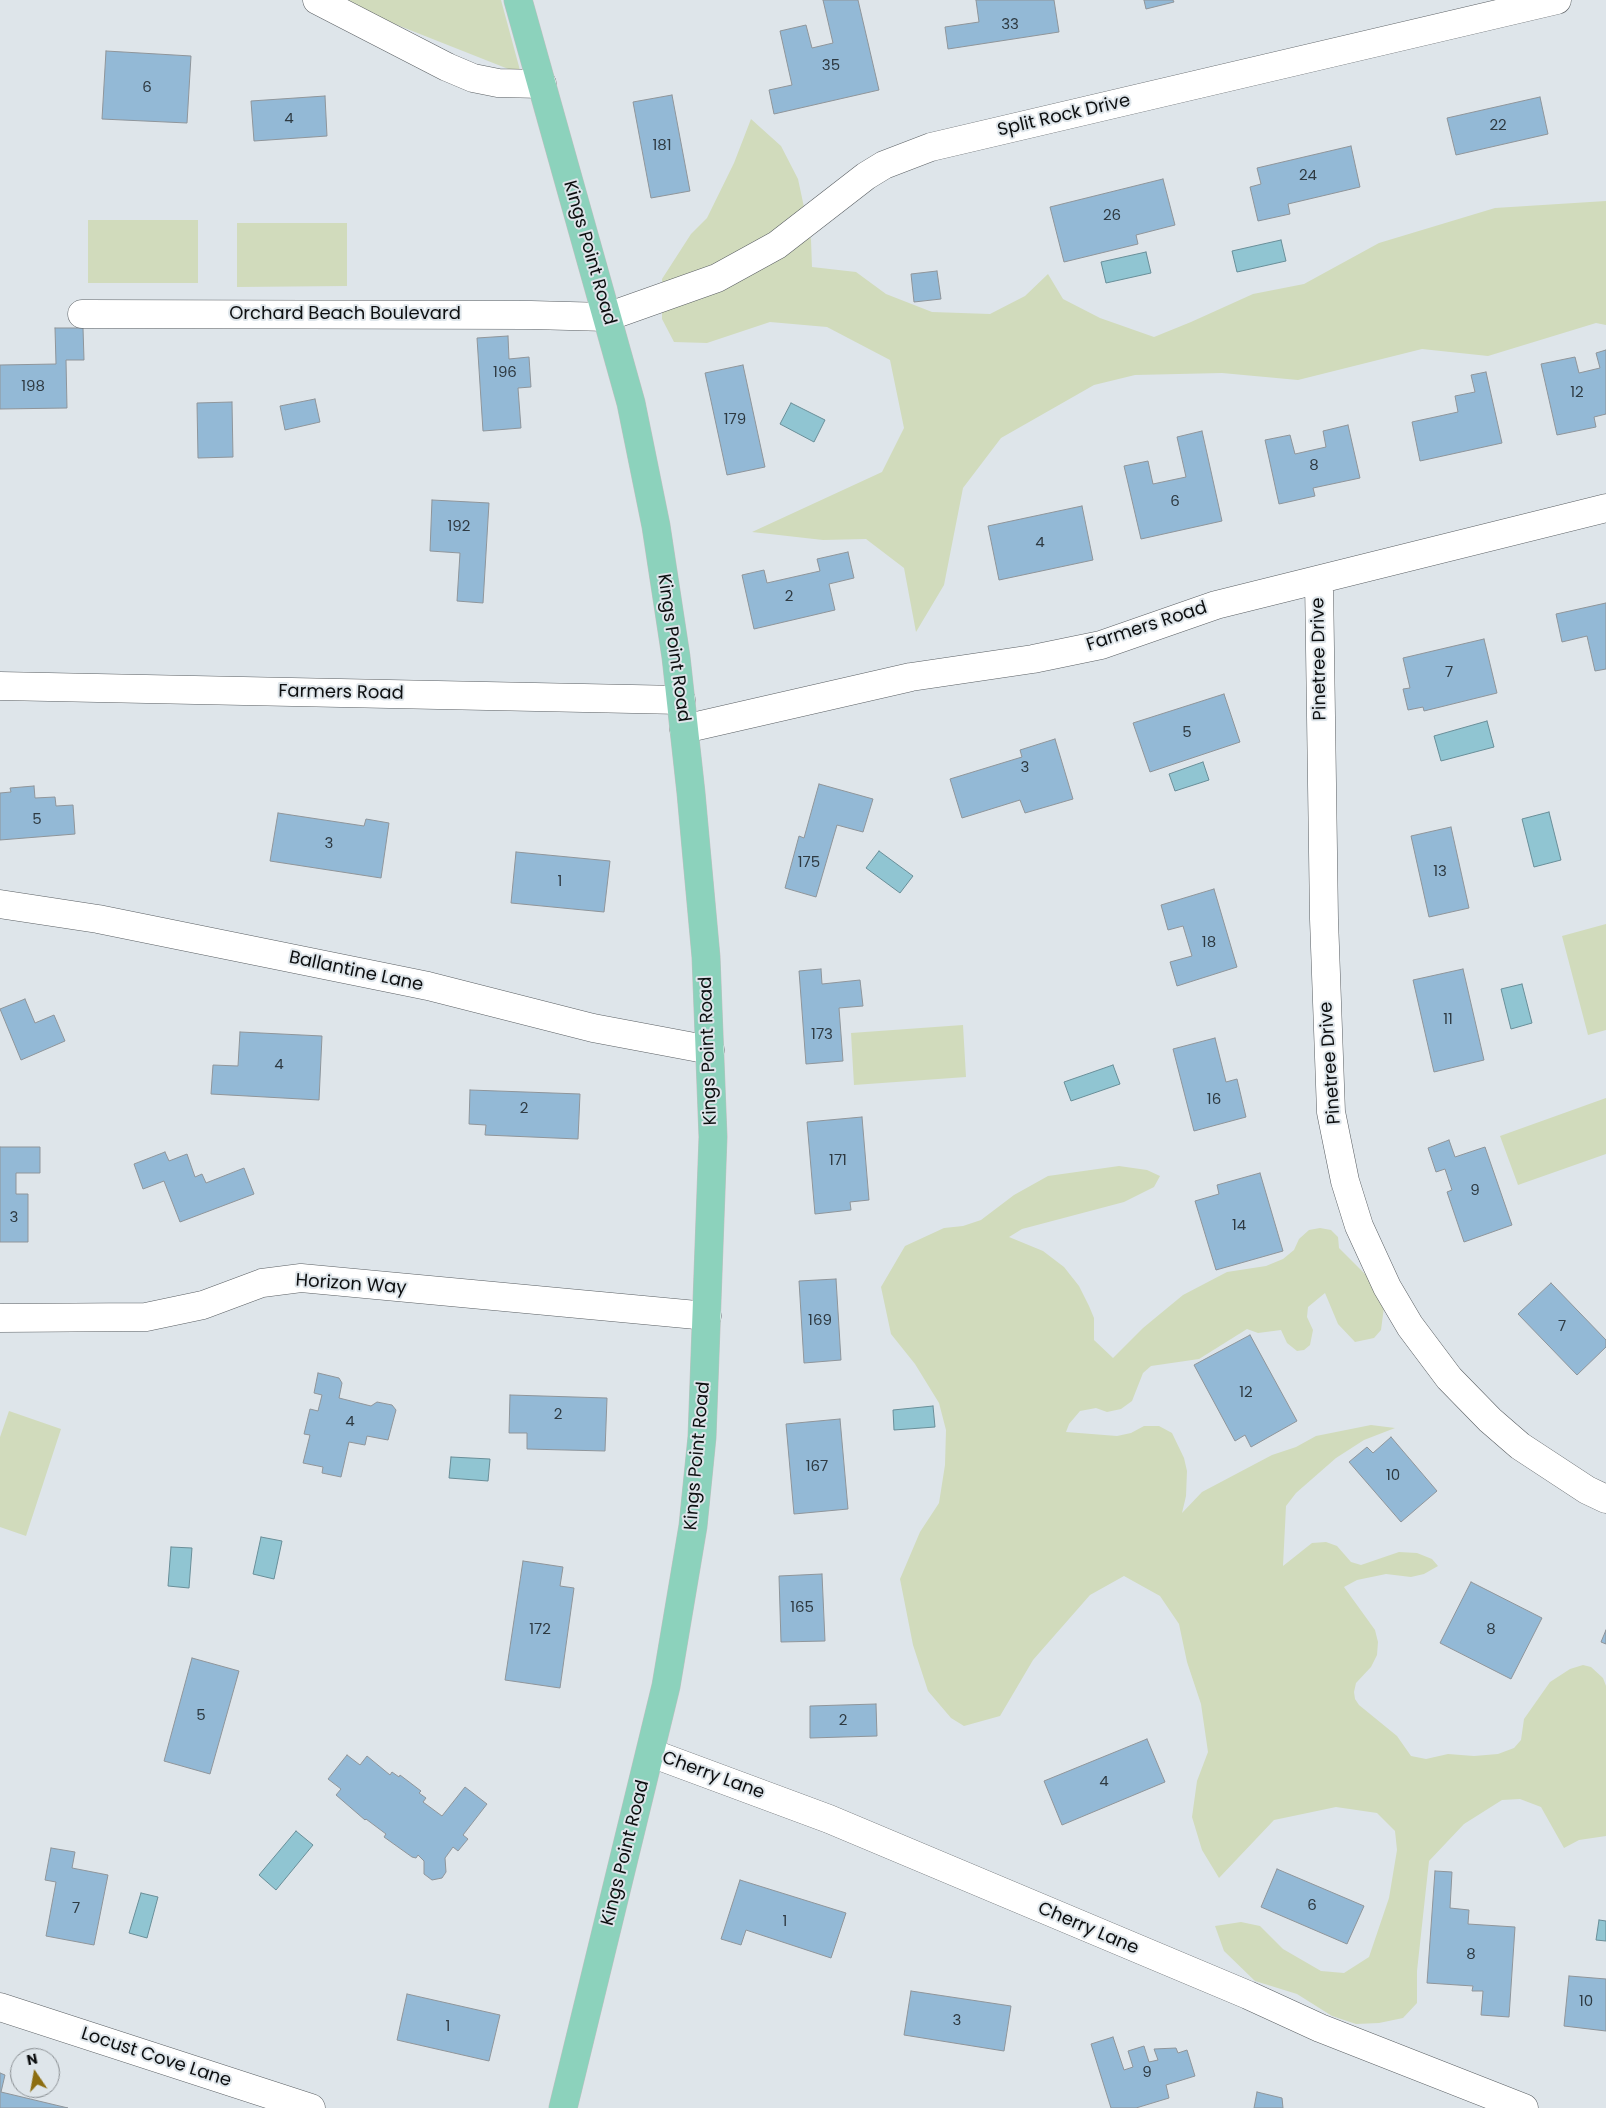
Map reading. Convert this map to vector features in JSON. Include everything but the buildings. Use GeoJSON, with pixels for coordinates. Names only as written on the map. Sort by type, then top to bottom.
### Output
{"type":"FeatureCollection","features":[{"type":"Feature","properties":{"kind":"main road","name":"Kings Point Road"},"geometry":{"type":"LineString","coordinates":[[518,0],[631,404],[656,526],[681,700],[706,956],[713,1137],[702,1437],[693,1526],[666,1686],[651,1754],[563,2108]]}},
{"type":"Feature","properties":{"kind":"street"},"geometry":{"type":"LineString","coordinates":[[317,0],[447,67],[473,78],[498,83],[542,84]]}},
{"type":"Feature","properties":{"kind":"street","name":"Split Rock Drive"},"geometry":{"type":"LineString","coordinates":[[607,317],[717,278],[777,245],[866,176],[884,165],[931,147],[1556,0]]}},
{"type":"Feature","properties":{"kind":"street","name":"Orchard Beach Boulevard"},"geometry":{"type":"LineString","coordinates":[[82,314],[607,317]]}},
{"type":"Feature","properties":{"kind":"street","name":"Farmers Road"},"geometry":{"type":"LineString","coordinates":[[684,729],[911,677],[1033,659],[1101,645],[1216,605],[1319,581],[1606,508]]}},
{"type":"Feature","properties":{"kind":"street","name":"Pinetree Drive"},"geometry":{"type":"LineString","coordinates":[[1319,581],[1324,919],[1331,1112],[1345,1181],[1358,1226],[1387,1287],[1406,1318],[1449,1378],[1490,1420],[1520,1446],[1587,1490],[1606,1499]]}},
{"type":"Feature","properties":{"kind":"street","name":"Farmers Road"},"geometry":{"type":"LineString","coordinates":[[0,686],[681,700]]}},
{"type":"Feature","properties":{"kind":"street","name":"Ballantine Lane"},"geometry":{"type":"LineString","coordinates":[[0,904],[98,919],[428,986],[593,1028],[710,1050]]}},
{"type":"Feature","properties":{"kind":"street","name":"Horizon Way"},"geometry":{"type":"LineString","coordinates":[[0,1318],[146,1317],[203,1305],[262,1283],[301,1278],[707,1316]]}},
{"type":"Feature","properties":{"kind":"street","name":"Cherry Lane"},"geometry":{"type":"LineString","coordinates":[[651,1754],[829,1819],[1248,1995],[1320,2028],[1524,2108]]}},
{"type":"Feature","properties":{"kind":"street","name":"Locust Cove Lane"},"geometry":{"type":"LineString","coordinates":[[0,2007],[312,2108]]}},
{"type":"Feature","properties":{"kind":"green space"},"geometry":{"type":"Polygon","coordinates":[[[334,0],[501,0],[521,74],[334,0]]]}},
{"type":"Feature","properties":{"kind":"green space"},"geometry":{"type":"Polygon","coordinates":[[[751,119],[781,146],[798,179],[811,240],[812,267],[856,272],[886,294],[932,312],[990,314],[1025,296],[1048,274],[1063,299],[1100,318],[1154,337],[1253,294],[1304,284],[1379,243],[1495,208],[1606,201],[1606,325],[1596,323],[1488,356],[1422,349],[1298,380],[1222,373],[1135,375],[1094,385],[1001,438],[963,488],[944,585],[916,632],[904,568],[866,539],[823,540],[752,532],[882,472],[904,428],[890,360],[827,327],[770,322],[707,343],[674,342],[662,319],[662,279],[691,234],[707,218],[734,163],[751,119]]]}},
{"type":"Feature","properties":{"kind":"green space"},"geometry":{"type":"Polygon","coordinates":[[[88,220],[198,220],[198,283],[88,283],[88,220]]]}},
{"type":"Feature","properties":{"kind":"green space"},"geometry":{"type":"Polygon","coordinates":[[[237,223],[347,223],[347,286],[237,287],[237,223]]]}},
{"type":"Feature","properties":{"kind":"green space"},"geometry":{"type":"Polygon","coordinates":[[[1606,924],[1606,1030],[1588,1035],[1562,936],[1606,924]]]}},
{"type":"Feature","properties":{"kind":"green space"},"geometry":{"type":"Polygon","coordinates":[[[963,1025],[966,1077],[854,1085],[851,1033],[963,1025]]]}},
{"type":"Feature","properties":{"kind":"green space"},"geometry":{"type":"Polygon","coordinates":[[[1606,1098],[1606,1154],[1518,1185],[1500,1136],[1606,1098]]]}},
{"type":"Feature","properties":{"kind":"green space"},"geometry":{"type":"Polygon","coordinates":[[[1119,1166],[1147,1170],[1160,1176],[1154,1187],[1124,1202],[1022,1229],[1009,1237],[1043,1251],[1064,1267],[1079,1286],[1094,1318],[1094,1340],[1113,1358],[1143,1328],[1183,1295],[1227,1272],[1266,1266],[1283,1259],[1294,1250],[1299,1239],[1309,1230],[1320,1228],[1331,1230],[1338,1237],[1339,1248],[1376,1285],[1384,1307],[1381,1330],[1374,1338],[1355,1342],[1338,1324],[1325,1293],[1308,1307],[1307,1317],[1313,1330],[1310,1345],[1304,1350],[1297,1351],[1287,1343],[1281,1330],[1258,1333],[1247,1329],[1199,1359],[1151,1366],[1143,1373],[1132,1401],[1121,1409],[1107,1412],[1096,1408],[1080,1411],[1069,1424],[1066,1432],[1117,1436],[1131,1433],[1144,1426],[1159,1426],[1172,1433],[1184,1458],[1187,1471],[1186,1496],[1182,1513],[1202,1492],[1272,1455],[1296,1447],[1316,1436],[1371,1425],[1395,1428],[1364,1440],[1336,1458],[1296,1493],[1286,1506],[1283,1566],[1312,1543],[1326,1542],[1337,1546],[1351,1562],[1361,1565],[1399,1552],[1417,1553],[1432,1559],[1438,1566],[1424,1574],[1411,1577],[1386,1574],[1357,1580],[1344,1587],[1375,1630],[1378,1642],[1377,1655],[1371,1667],[1356,1683],[1355,1699],[1359,1705],[1397,1736],[1411,1756],[1426,1759],[1448,1754],[1474,1756],[1498,1754],[1514,1748],[1521,1740],[1524,1719],[1550,1682],[1570,1669],[1583,1665],[1591,1667],[1603,1678],[1606,1686],[1606,1836],[1579,1840],[1564,1848],[1541,1807],[1520,1799],[1502,1800],[1464,1824],[1429,1861],[1417,1971],[1417,2003],[1403,2018],[1379,2023],[1356,2024],[1332,2016],[1297,1994],[1255,1981],[1224,1951],[1215,1926],[1241,1922],[1260,1926],[1283,1949],[1321,1971],[1344,1973],[1369,1957],[1389,1898],[1397,1850],[1395,1831],[1377,1813],[1336,1807],[1274,1820],[1219,1878],[1202,1850],[1192,1817],[1197,1781],[1208,1752],[1201,1704],[1187,1662],[1179,1624],[1160,1596],[1124,1576],[1090,1595],[1033,1660],[1000,1716],[964,1726],[951,1718],[928,1691],[913,1645],[900,1579],[920,1532],[939,1503],[945,1465],[946,1430],[939,1403],[915,1364],[891,1334],[881,1287],[905,1246],[944,1228],[963,1226],[981,1220],[1014,1195],[1048,1176],[1119,1166]]]}},
{"type":"Feature","properties":{"kind":"green space"},"geometry":{"type":"Polygon","coordinates":[[[9,1411],[61,1429],[26,1536],[0,1527],[0,1437],[9,1411]]]}},
{"type":"Feature","properties":{"kind":"water"},"geometry":{"type":"Polygon","coordinates":[[[1281,240],[1286,261],[1237,272],[1232,251],[1281,240]]]}},
{"type":"Feature","properties":{"kind":"water"},"geometry":{"type":"Polygon","coordinates":[[[1146,252],[1151,273],[1106,283],[1101,262],[1146,252]]]}},
{"type":"Feature","properties":{"kind":"water"},"geometry":{"type":"Polygon","coordinates":[[[791,403],[825,420],[814,442],[780,424],[791,403]]]}},
{"type":"Feature","properties":{"kind":"water"},"geometry":{"type":"Polygon","coordinates":[[[1487,721],[1494,747],[1441,761],[1434,736],[1487,721]]]}},
{"type":"Feature","properties":{"kind":"water"},"geometry":{"type":"Polygon","coordinates":[[[1203,762],[1209,780],[1175,791],[1169,774],[1203,762]]]}},
{"type":"Feature","properties":{"kind":"water"},"geometry":{"type":"Polygon","coordinates":[[[1549,812],[1561,860],[1534,867],[1522,819],[1549,812]]]}},
{"type":"Feature","properties":{"kind":"water"},"geometry":{"type":"Polygon","coordinates":[[[879,851],[913,876],[900,893],[866,868],[879,851]]]}},
{"type":"Feature","properties":{"kind":"water"},"geometry":{"type":"Polygon","coordinates":[[[1522,984],[1532,1023],[1511,1029],[1501,989],[1522,984]]]}},
{"type":"Feature","properties":{"kind":"water"},"geometry":{"type":"Polygon","coordinates":[[[1113,1065],[1120,1084],[1071,1101],[1064,1082],[1113,1065]]]}},
{"type":"Feature","properties":{"kind":"water"},"geometry":{"type":"Polygon","coordinates":[[[933,1406],[935,1427],[894,1430],[893,1410],[933,1406]]]}},
{"type":"Feature","properties":{"kind":"water"},"geometry":{"type":"Polygon","coordinates":[[[451,1457],[490,1459],[488,1481],[449,1478],[451,1457]]]}},
{"type":"Feature","properties":{"kind":"water"},"geometry":{"type":"Polygon","coordinates":[[[261,1537],[282,1541],[274,1579],[253,1574],[261,1537]]]}},
{"type":"Feature","properties":{"kind":"water"},"geometry":{"type":"Polygon","coordinates":[[[171,1547],[192,1548],[189,1588],[168,1586],[171,1547]]]}},
{"type":"Feature","properties":{"kind":"water"},"geometry":{"type":"Polygon","coordinates":[[[296,1831],[313,1845],[276,1890],[259,1875],[296,1831]]]}},
{"type":"Feature","properties":{"kind":"water"},"geometry":{"type":"Polygon","coordinates":[[[141,1893],[158,1897],[147,1938],[129,1933],[141,1893]]]}},
{"type":"Feature","properties":{"kind":"water"},"geometry":{"type":"Polygon","coordinates":[[[1599,1920],[1606,1921],[1606,1941],[1596,1940],[1599,1920]]]}}]}
